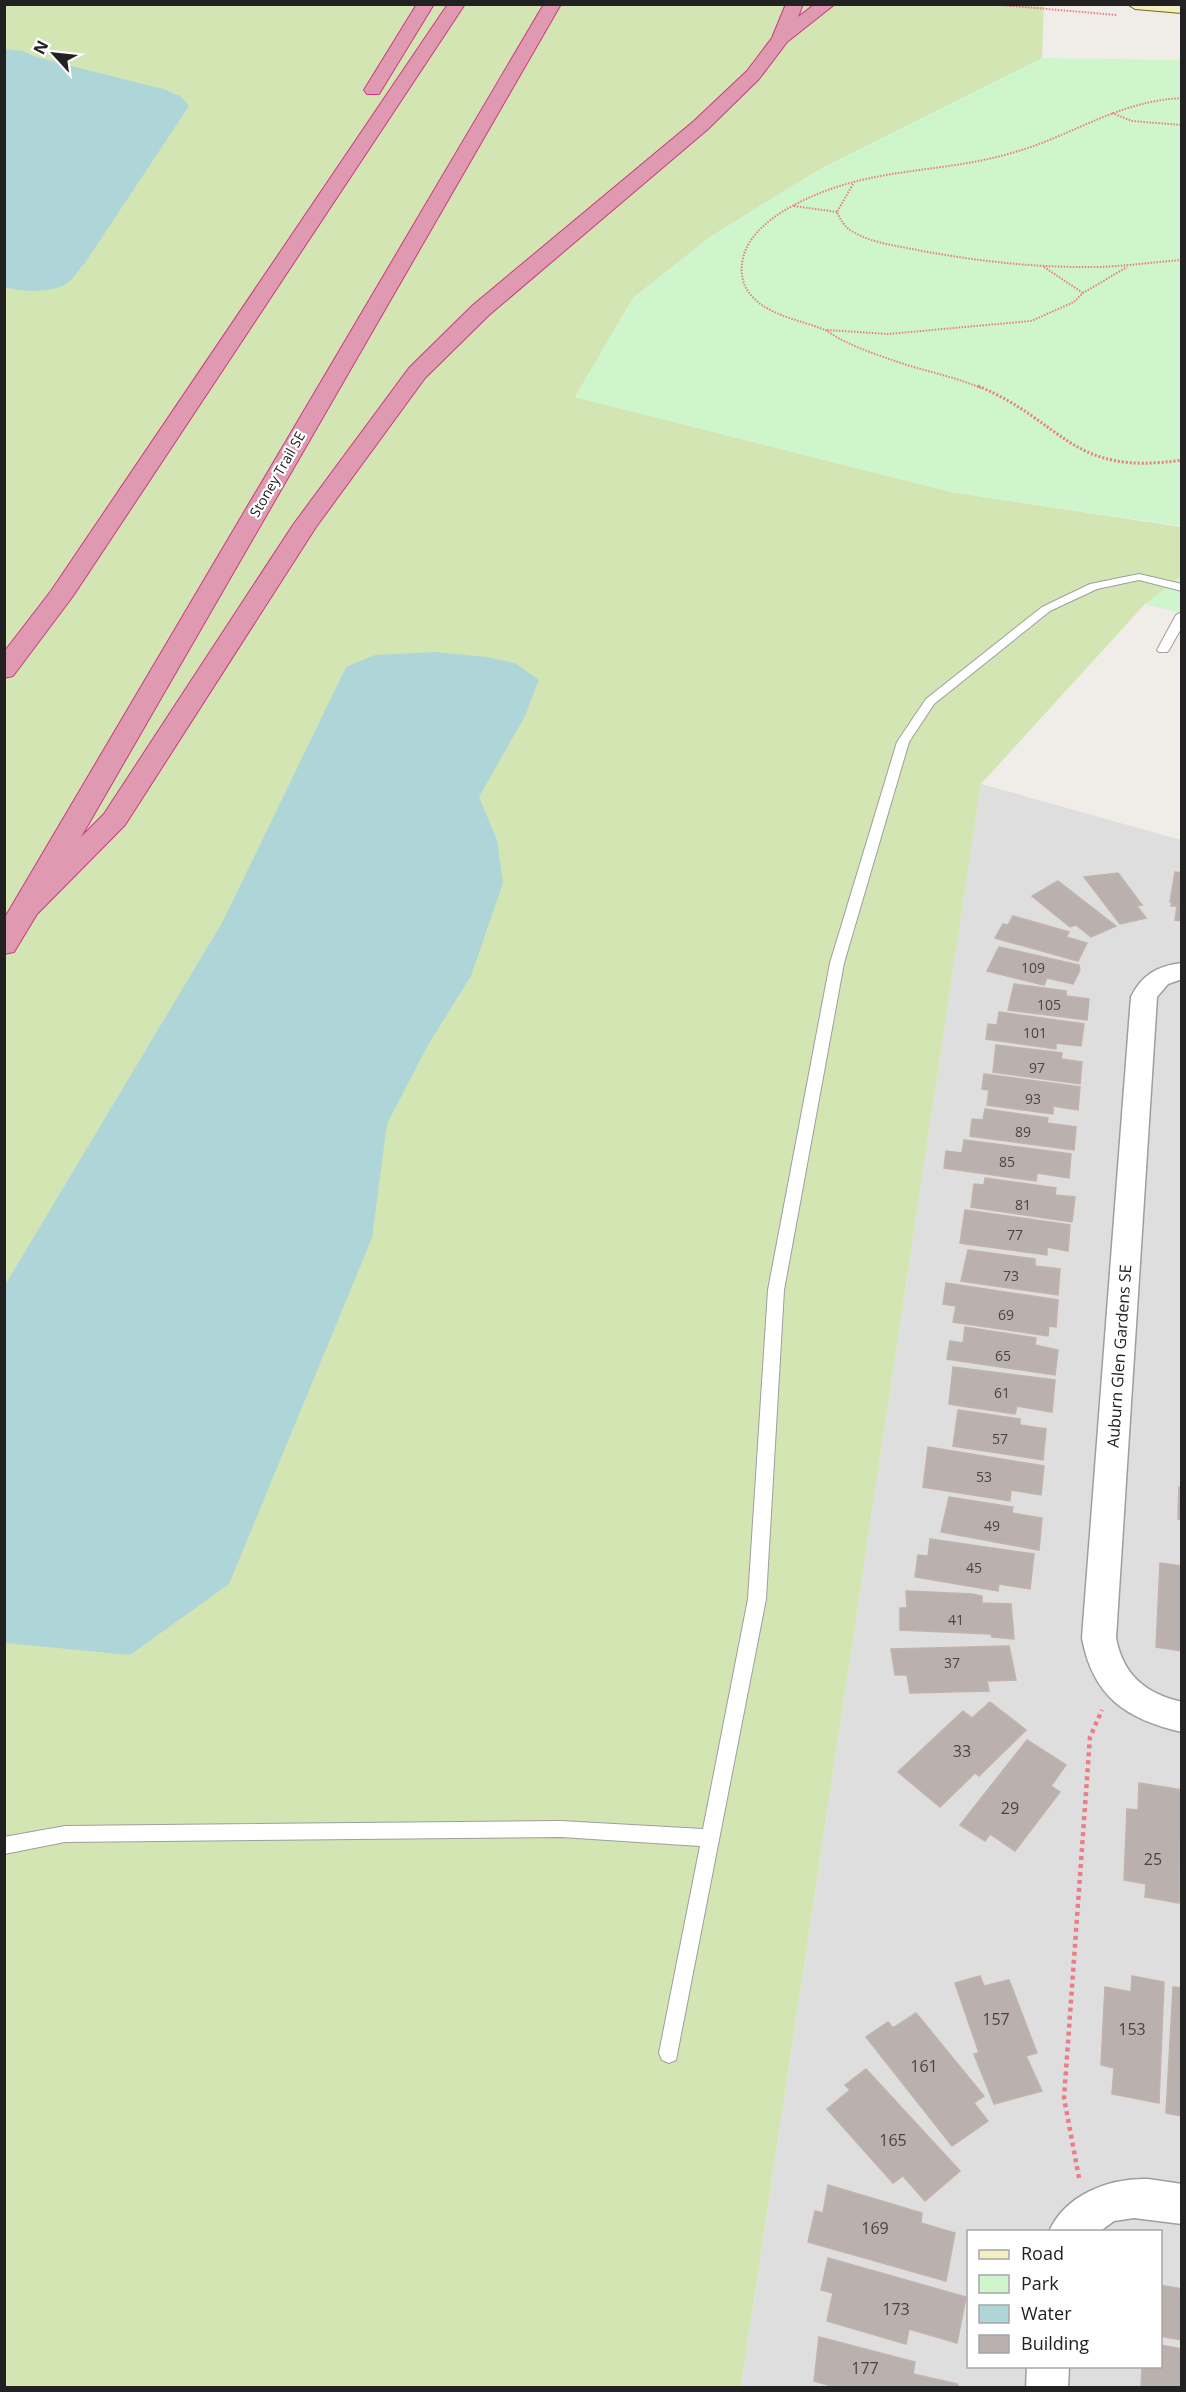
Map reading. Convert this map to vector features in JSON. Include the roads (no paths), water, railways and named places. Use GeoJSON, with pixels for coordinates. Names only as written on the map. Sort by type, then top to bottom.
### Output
{"type":"FeatureCollection","features":[{"type":"Feature","properties":{"kind":"highway"},"geometry":{"type":"LineString","coordinates":[[372,130],[370,96],[426,4]]}},
{"type":"Feature","properties":{"kind":"highway"},"geometry":{"type":"LineString","coordinates":[[4,670],[60,596],[457,4]]}},
{"type":"Feature","properties":{"kind":"highway","name":"Stoney Trail SE"},"geometry":{"type":"LineString","coordinates":[[4,945],[252,516],[553,4]]}},
{"type":"Feature","properties":{"kind":"highway"},"geometry":{"type":"LineString","coordinates":[[27,907],[115,819],[305,525],[417,373],[481,310],[701,125],[753,75],[780,39],[795,4]]}},
{"type":"Feature","properties":{"kind":"highway"},"geometry":{"type":"LineString","coordinates":[[780,39],[827,4]]}},
{"type":"Feature","properties":{"kind":"main road"},"geometry":{"type":"LineString","coordinates":[[1129,10],[1182,8]]}},
{"type":"Feature","properties":{"kind":"street","name":"Auburn Glen Gardens SE"},"geometry":{"type":"LineString","coordinates":[[1182,971],[1158,978],[1149,987],[1144,997],[1099,1638],[1106,1669],[1114,1682],[1139,1704],[1163,1714],[1182,1717]]}},
{"type":"Feature","properties":{"kind":"street"},"geometry":{"type":"LineString","coordinates":[[1077,2223],[1107,2202],[1130,2197],[1182,2204]]}},
{"type":"Feature","properties":{"kind":"street"},"geometry":{"type":"LineString","coordinates":[[1047,2388],[1048,2368]]}},
{"type":"Feature","properties":{"kind":"lane"},"geometry":{"type":"LineString","coordinates":[[669,2053],[757,1599],[776,1290],[837,963],[903,742],[930,702],[1046,609],[1094,586],[1139,577],[1182,588]]}},
{"type":"Feature","properties":{"kind":"lane"},"geometry":{"type":"LineString","coordinates":[[1162,650],[1182,615]]}},
{"type":"Feature","properties":{"kind":"lane"},"geometry":{"type":"LineString","coordinates":[[4,1846],[64,1834],[561,1829],[711,1838]]}},
{"type":"Feature","properties":{"kind":"water"},"geometry":{"type":"Polygon","coordinates":[[[5,49],[23,51],[36,57],[163,89],[180,96],[189,106],[85,263],[69,282],[53,289],[27,291],[5,287],[5,49]]]}},
{"type":"Feature","properties":{"kind":"water"},"geometry":{"type":"Polygon","coordinates":[[[435,652],[487,657],[515,663],[539,680],[525,716],[479,797],[497,840],[503,883],[471,976],[428,1045],[387,1124],[372,1238],[229,1584],[130,1655],[5,1643],[5,1285],[223,921],[346,667],[375,655],[435,652]]]}}]}
